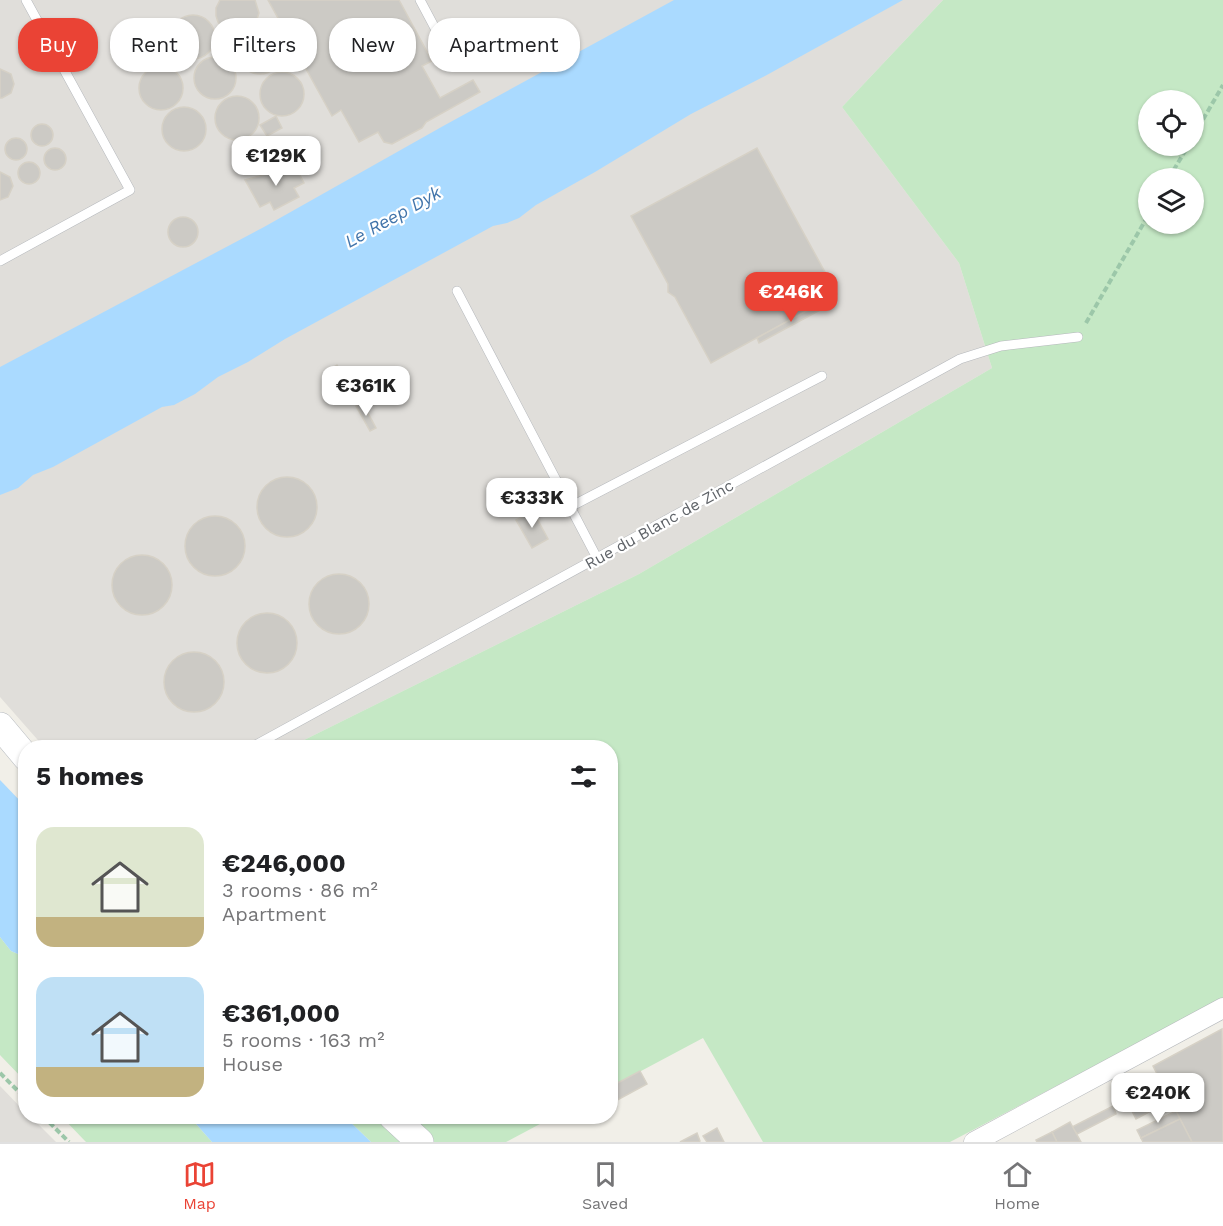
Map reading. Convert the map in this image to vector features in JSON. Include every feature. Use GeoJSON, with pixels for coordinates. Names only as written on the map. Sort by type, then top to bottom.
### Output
{"type":"FeatureCollection","features":[{"type":"Feature","properties":{"kind":"main road"},"geometry":{"type":"LineString","coordinates":[[0,726],[18,747]]}},
{"type":"Feature","properties":{"kind":"main road"},"geometry":{"type":"LineString","coordinates":[[401,1124],[420,1142]]}},
{"type":"Feature","properties":{"kind":"street"},"geometry":{"type":"LineString","coordinates":[[974,1142],[1223,1008]]}},
{"type":"Feature","properties":{"kind":"lane"},"geometry":{"type":"LineString","coordinates":[[0,261],[130,190],[26,0]]}},
{"type":"Feature","properties":{"kind":"lane"},"geometry":{"type":"LineString","coordinates":[[420,0],[430,18]]}},
{"type":"Feature","properties":{"kind":"lane"},"geometry":{"type":"LineString","coordinates":[[457,291],[597,558]]}},
{"type":"Feature","properties":{"kind":"lane","name":"Rue du Blanc de Zinc"},"geometry":{"type":"LineString","coordinates":[[265,740],[960,359],[1001,346],[1078,337]]}},
{"type":"Feature","properties":{"kind":"lane"},"geometry":{"type":"LineString","coordinates":[[570,507],[822,376]]}},
{"type":"Feature","properties":{"kind":"path"},"geometry":{"type":"LineString","coordinates":[[1204,118],[1223,85]]}},
{"type":"Feature","properties":{"kind":"path"},"geometry":{"type":"LineString","coordinates":[[1078,337],[1138,233]]}},
{"type":"Feature","properties":{"kind":"path"},"geometry":{"type":"LineString","coordinates":[[0,1073],[18,1091]]}},
{"type":"Feature","properties":{"kind":"path"},"geometry":{"type":"LineString","coordinates":[[51,1124],[69,1142]]}},
{"type":"Feature","properties":{"kind":"shaded area"},"geometry":{"type":"Polygon","coordinates":[[[0,0],[943,0],[842,107],[959,263],[992,368],[639,574],[304,740],[38,740],[0,697],[0,0]]]}},
{"type":"Feature","properties":{"kind":"shaded area"},"geometry":{"type":"Polygon","coordinates":[[[0,1086],[18,1105],[18,1124],[38,1124],[56,1142],[0,1142],[0,1086]]]}},
{"type":"Feature","properties":{"kind":"green space"},"geometry":{"type":"Polygon","coordinates":[[[943,0],[1223,0],[1223,998],[950,1142],[763,1142],[703,1038],[618,1083],[618,740],[304,740],[639,574],[992,368],[959,263],[842,107],[943,0]]]}},
{"type":"Feature","properties":{"kind":"green space"},"geometry":{"type":"Polygon","coordinates":[[[0,937],[11,951],[18,954],[18,1074],[0,1055],[0,937]]]}},
{"type":"Feature","properties":{"kind":"green space"},"geometry":{"type":"Polygon","coordinates":[[[69,1124],[196,1124],[212,1142],[86,1142],[69,1124]]]}},
{"type":"Feature","properties":{"kind":"green space"},"geometry":{"type":"Polygon","coordinates":[[[352,1124],[540,1124],[506,1142],[371,1142],[352,1124]]]}},
{"type":"Feature","properties":{"kind":"water","name":"Le Reep Dyk"},"geometry":{"type":"Polygon","coordinates":[[[674,0],[903,0],[691,114],[536,205],[519,218],[493,226],[285,339],[218,377],[195,394],[174,405],[162,407],[53,467],[33,475],[18,488],[0,495],[0,367],[264,227],[542,72],[580,72],[580,51],[674,0]]]}},
{"type":"Feature","properties":{"kind":"water"},"geometry":{"type":"Polygon","coordinates":[[[0,780],[18,799],[18,954],[11,951],[0,937],[0,780]]]}},
{"type":"Feature","properties":{"kind":"water"},"geometry":{"type":"Polygon","coordinates":[[[196,1124],[352,1124],[371,1142],[212,1142],[196,1124]]]}},
{"type":"Feature","properties":{"kind":"building"},"geometry":{"type":"Polygon","coordinates":[[[220,0],[255,0],[259,13],[257,18],[217,18],[216,8],[220,0]]]}},
{"type":"Feature","properties":{"kind":"building"},"geometry":{"type":"Polygon","coordinates":[[[268,0],[399,0],[409,18],[329,18],[329,72],[416,72],[416,31],[428,54],[428,63],[422,66],[440,98],[473,80],[480,92],[392,144],[384,142],[378,132],[359,142],[341,110],[332,116],[308,72],[317,72],[317,18],[278,18],[268,0]]]}},
{"type":"Feature","properties":{"kind":"building"},"geometry":{"type":"Polygon","coordinates":[[[193,15],[208,22],[211,26],[211,48],[199,58],[199,18],[184,18],[193,15]]]}},
{"type":"Feature","properties":{"kind":"building"},"geometry":{"type":"Polygon","coordinates":[[[207,58],[211,58],[211,72],[235,72],[235,86],[223,98],[207,98],[195,86],[195,72],[199,72],[199,64],[207,58]]]}},
{"type":"Feature","properties":{"kind":"building"},"geometry":{"type":"Polygon","coordinates":[[[0,69],[11,74],[14,84],[11,93],[2,98],[0,98],[0,69]]]}},
{"type":"Feature","properties":{"kind":"building"},"geometry":{"type":"Polygon","coordinates":[[[145,72],[177,72],[183,88],[177,104],[161,110],[145,104],[139,88],[145,72]]]}},
{"type":"Feature","properties":{"kind":"building"},"geometry":{"type":"Polygon","coordinates":[[[251,72],[269,72],[260,74],[251,72]]]}},
{"type":"Feature","properties":{"kind":"building"},"geometry":{"type":"Polygon","coordinates":[[[282,72],[290,74],[302,86],[304,94],[302,102],[290,114],[282,116],[274,114],[262,102],[260,94],[262,86],[274,74],[282,72]]]}},
{"type":"Feature","properties":{"kind":"building"},"geometry":{"type":"Polygon","coordinates":[[[237,96],[252,103],[259,118],[252,133],[237,140],[222,133],[215,118],[222,103],[237,96]]]}},
{"type":"Feature","properties":{"kind":"building"},"geometry":{"type":"Polygon","coordinates":[[[184,107],[193,108],[200,113],[205,120],[205,138],[200,145],[193,150],[184,151],[175,150],[168,145],[163,138],[162,129],[163,120],[168,113],[175,108],[184,107]]]}},
{"type":"Feature","properties":{"kind":"building"},"geometry":{"type":"Polygon","coordinates":[[[276,116],[282,128],[267,136],[260,125],[276,116]]]}},
{"type":"Feature","properties":{"kind":"building"},"geometry":{"type":"Polygon","coordinates":[[[42,124],[50,127],[53,135],[50,143],[42,146],[34,143],[31,135],[34,127],[42,124]]]}},
{"type":"Feature","properties":{"kind":"building"},"geometry":{"type":"Polygon","coordinates":[[[16,138],[24,141],[27,149],[24,157],[16,160],[8,157],[5,149],[8,141],[16,138]]]}},
{"type":"Feature","properties":{"kind":"building"},"geometry":{"type":"Polygon","coordinates":[[[55,148],[63,151],[66,159],[63,167],[55,170],[47,167],[44,159],[47,151],[55,148]]]}},
{"type":"Feature","properties":{"kind":"building"},"geometry":{"type":"Polygon","coordinates":[[[757,148],[837,294],[711,363],[675,297],[668,292],[668,284],[631,216],[757,148]]]}},
{"type":"Feature","properties":{"kind":"building"},"geometry":{"type":"Polygon","coordinates":[[[29,162],[37,165],[40,173],[37,181],[29,184],[21,181],[18,173],[21,165],[29,162]]]}},
{"type":"Feature","properties":{"kind":"building"},"geometry":{"type":"Polygon","coordinates":[[[295,166],[304,183],[294,188],[299,197],[274,210],[270,202],[260,207],[245,180],[295,166]]]}},
{"type":"Feature","properties":{"kind":"building"},"geometry":{"type":"Polygon","coordinates":[[[0,172],[10,177],[13,186],[8,197],[0,200],[0,172]]]}},
{"type":"Feature","properties":{"kind":"building"},"geometry":{"type":"Polygon","coordinates":[[[183,217],[194,221],[198,232],[194,243],[183,247],[172,243],[168,232],[172,221],[183,217]]]}},
{"type":"Feature","properties":{"kind":"building"},"geometry":{"type":"Polygon","coordinates":[[[821,303],[824,308],[759,343],[757,338],[821,303]]]}},
{"type":"Feature","properties":{"kind":"building"},"geometry":{"type":"Polygon","coordinates":[[[337,365],[341,372],[334,375],[331,369],[337,365]]]}},
{"type":"Feature","properties":{"kind":"building"},"geometry":{"type":"Polygon","coordinates":[[[362,402],[376,428],[370,431],[356,406],[362,402]]]}},
{"type":"Feature","properties":{"kind":"building"},"geometry":{"type":"Polygon","coordinates":[[[287,477],[304,482],[312,490],[317,507],[312,524],[304,532],[287,537],[270,532],[262,524],[257,507],[262,490],[270,482],[287,477]]]}},
{"type":"Feature","properties":{"kind":"building"},"geometry":{"type":"Polygon","coordinates":[[[533,511],[548,539],[532,548],[516,520],[533,511]]]}},
{"type":"Feature","properties":{"kind":"building"},"geometry":{"type":"Polygon","coordinates":[[[215,516],[232,521],[240,529],[245,546],[240,563],[232,571],[215,576],[198,571],[190,563],[185,546],[190,529],[198,521],[215,516]]]}},
{"type":"Feature","properties":{"kind":"building"},"geometry":{"type":"Polygon","coordinates":[[[142,555],[159,560],[167,568],[172,585],[167,602],[159,610],[142,615],[125,610],[117,602],[112,585],[117,568],[125,560],[142,555]]]}},
{"type":"Feature","properties":{"kind":"building"},"geometry":{"type":"Polygon","coordinates":[[[333,574],[345,574],[356,579],[364,587],[369,604],[367,616],[356,629],[345,634],[333,634],[322,629],[314,621],[309,610],[309,598],[314,587],[322,579],[333,574]]]}},
{"type":"Feature","properties":{"kind":"building"},"geometry":{"type":"Polygon","coordinates":[[[267,613],[284,618],[292,626],[297,643],[292,660],[284,668],[267,673],[250,668],[242,660],[237,643],[242,626],[250,618],[267,613]]]}},
{"type":"Feature","properties":{"kind":"building"},"geometry":{"type":"Polygon","coordinates":[[[188,652],[200,652],[211,657],[219,665],[224,682],[222,694],[211,707],[200,712],[188,712],[177,707],[169,699],[164,688],[164,676],[169,665],[177,657],[188,652]]]}},
{"type":"Feature","properties":{"kind":"building"},"geometry":{"type":"Polygon","coordinates":[[[1222,1029],[1223,1142],[1192,1142],[1153,1066],[1222,1029]]]}},
{"type":"Feature","properties":{"kind":"building"},"geometry":{"type":"Polygon","coordinates":[[[640,1071],[647,1084],[618,1100],[618,1083],[640,1071]]]}},
{"type":"Feature","properties":{"kind":"building"},"geometry":{"type":"Polygon","coordinates":[[[1157,1084],[1166,1103],[1136,1119],[1126,1099],[1157,1084]]]}},
{"type":"Feature","properties":{"kind":"building"},"geometry":{"type":"Polygon","coordinates":[[[1113,1106],[1116,1114],[1077,1134],[1072,1127],[1113,1106]]]}},
{"type":"Feature","properties":{"kind":"building"},"geometry":{"type":"Polygon","coordinates":[[[1176,1111],[1180,1119],[1141,1138],[1137,1130],[1176,1111]]]}},
{"type":"Feature","properties":{"kind":"building"},"geometry":{"type":"Polygon","coordinates":[[[1180,1119],[1192,1142],[1143,1142],[1141,1138],[1180,1119]]]}},
{"type":"Feature","properties":{"kind":"building"},"geometry":{"type":"Polygon","coordinates":[[[1070,1122],[1081,1142],[1057,1142],[1052,1132],[1070,1122]]]}},
{"type":"Feature","properties":{"kind":"building"},"geometry":{"type":"Polygon","coordinates":[[[717,1128],[724,1142],[707,1142],[703,1136],[717,1128]]]}},
{"type":"Feature","properties":{"kind":"building"},"geometry":{"type":"Polygon","coordinates":[[[1052,1132],[1057,1142],[1037,1142],[1036,1140],[1052,1132]]]}},
{"type":"Feature","properties":{"kind":"building"},"geometry":{"type":"Polygon","coordinates":[[[697,1133],[699,1142],[680,1142],[697,1133]]]}}]}
